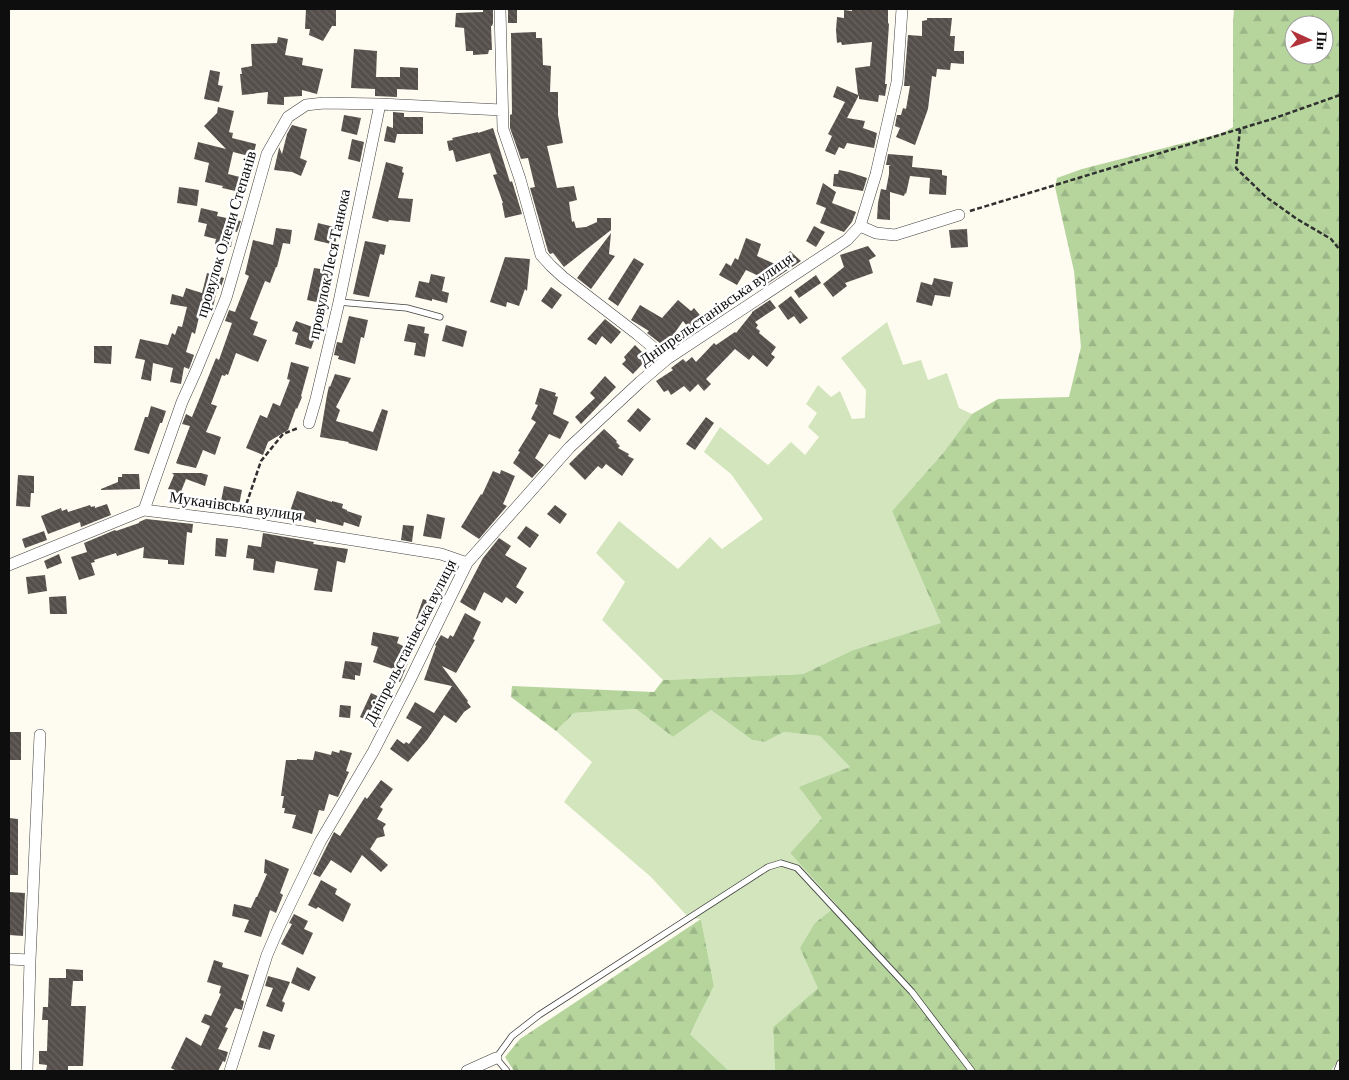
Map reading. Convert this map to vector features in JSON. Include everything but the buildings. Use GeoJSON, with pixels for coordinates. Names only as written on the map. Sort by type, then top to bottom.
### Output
{"type":"FeatureCollection","features":[{"type":"Feature","properties":{"kind":"street"},"geometry":{"type":"LineString","coordinates":[[500,9],[503,129],[542,255],[563,277],[668,359]]}},
{"type":"Feature","properties":{"kind":"street","name":"Дніпрельстанівська вулиця"},"geometry":{"type":"LineString","coordinates":[[230,1071],[267,956],[279,927],[320,842],[373,752],[405,691],[467,563],[570,447],[640,382],[668,359],[848,240],[860,226],[876,174],[897,82],[902,9]]}},
{"type":"Feature","properties":{"kind":"street","name":"провулок Олени Степанів"},"geometry":{"type":"LineString","coordinates":[[144,510],[182,402],[226,298],[267,154],[288,117],[306,104],[380,104]]}},
{"type":"Feature","properties":{"kind":"street"},"geometry":{"type":"LineString","coordinates":[[380,104],[502,110]]}},
{"type":"Feature","properties":{"kind":"street","name":"провулок Леся Танюка"},"geometry":{"type":"LineString","coordinates":[[309,423],[339,302],[380,104]]}},
{"type":"Feature","properties":{"kind":"street"},"geometry":{"type":"LineString","coordinates":[[860,226],[876,234],[895,235],[959,215]]}},
{"type":"Feature","properties":{"kind":"street","name":"Мукачівська вулиця"},"geometry":{"type":"LineString","coordinates":[[9,565],[144,510],[240,522],[441,554],[467,563]]}},
{"type":"Feature","properties":{"kind":"street"},"geometry":{"type":"LineString","coordinates":[[27,1071],[40,735]]}},
{"type":"Feature","properties":{"kind":"street"},"geometry":{"type":"LineString","coordinates":[[9,958],[30,960]]}},
{"type":"Feature","properties":{"kind":"street"},"geometry":{"type":"LineString","coordinates":[[467,1071],[496,1058]]}},
{"type":"Feature","properties":{"kind":"lane"},"geometry":{"type":"LineString","coordinates":[[339,302],[407,308],[440,317]]}},
{"type":"Feature","properties":{"kind":"lane"},"geometry":{"type":"LineString","coordinates":[[506,1071],[496,1058],[512,1036],[540,1015],[768,867],[781,863],[797,868],[912,992],[972,1071]]}},
{"type":"Feature","properties":{"kind":"lane"},"geometry":{"type":"LineString","coordinates":[[1337,1071],[1340,1064]]}},
{"type":"Feature","properties":{"kind":"path"},"geometry":{"type":"LineString","coordinates":[[959,215],[1240,129],[1340,95]]}},
{"type":"Feature","properties":{"kind":"path"},"geometry":{"type":"LineString","coordinates":[[1240,129],[1236,168],[1266,197],[1297,219],[1331,239],[1340,250]]}},
{"type":"Feature","properties":{"kind":"path"},"geometry":{"type":"LineString","coordinates":[[240,522],[261,461],[283,434],[309,423]]}},
{"type":"Feature","properties":{"kind":"green space"},"geometry":{"type":"Polygon","coordinates":[[[1234,9],[1340,9],[1340,1058],[1331,1071],[775,1071],[773,1027],[818,988],[800,948],[815,923],[837,905],[790,853],[822,818],[799,787],[850,767],[820,736],[784,732],[765,742],[752,740],[711,710],[673,737],[636,709],[574,713],[556,731],[511,697],[512,686],[654,692],[663,680],[803,674],[853,650],[941,623],[892,511],[943,453],[972,414],[998,399],[1069,397],[1081,347],[1074,271],[1055,187],[1057,178],[1082,169],[1223,133],[1233,127],[1234,9]]]}},
{"type":"Feature","properties":{"kind":"green space"},"geometry":{"type":"Polygon","coordinates":[[[887,322],[903,365],[921,360],[928,380],[947,373],[959,408],[972,414],[943,453],[892,511],[942,623],[853,650],[803,674],[663,680],[602,620],[625,582],[596,553],[619,521],[678,569],[710,537],[722,549],[763,519],[731,474],[704,452],[720,427],[768,465],[791,442],[805,455],[819,437],[808,427],[817,413],[806,404],[818,385],[831,397],[840,391],[852,419],[865,418],[866,390],[841,358],[887,322]]]}},
{"type":"Feature","properties":{"kind":"green space"},"geometry":{"type":"Polygon","coordinates":[[[636,709],[673,737],[711,710],[752,740],[765,742],[784,732],[820,736],[850,767],[822,818],[790,853],[837,905],[815,923],[818,988],[773,1027],[775,1071],[729,1071],[690,1034],[714,986],[701,919],[689,918],[651,877],[564,802],[592,762],[556,731],[574,713],[636,709]]]}},
{"type":"Feature","properties":{"kind":"green space"},"geometry":{"type":"Polygon","coordinates":[[[701,919],[714,986],[690,1034],[729,1071],[514,1071],[505,1057],[520,1039],[701,919]]]}}]}
